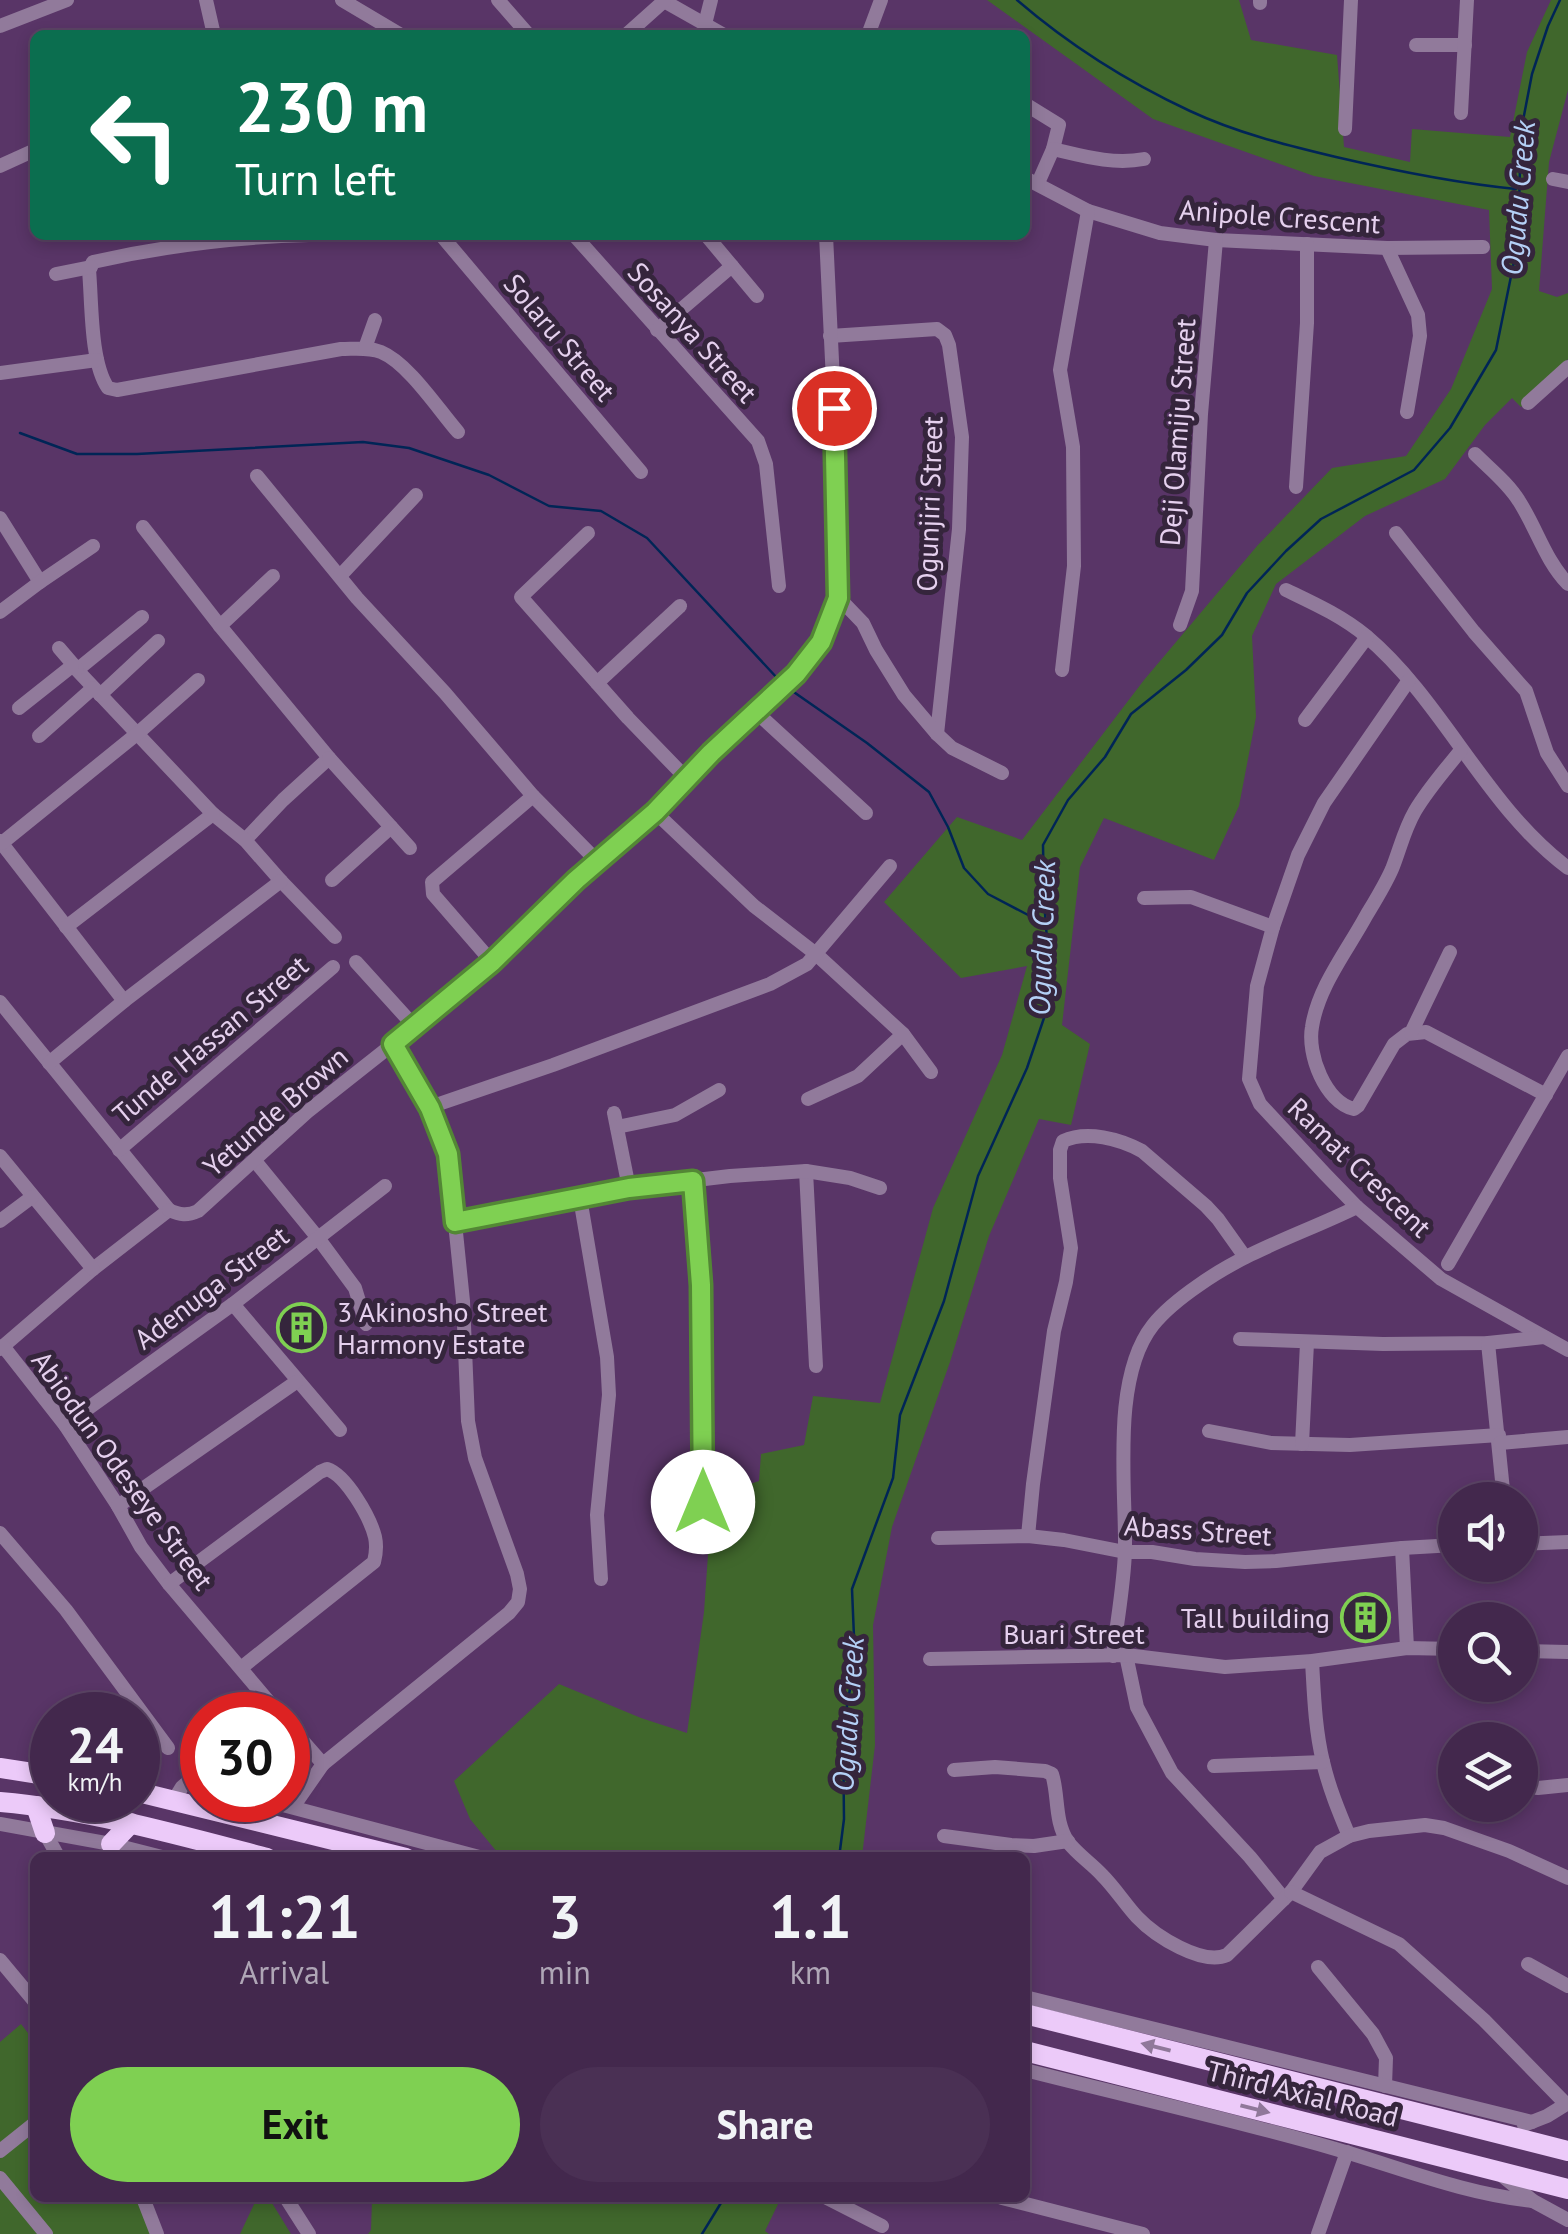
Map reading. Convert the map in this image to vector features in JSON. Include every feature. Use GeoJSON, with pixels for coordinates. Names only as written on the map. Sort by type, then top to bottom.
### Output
{"type":"FeatureCollection","features":[{"type":"Feature","properties":{"kind":"highway"},"geometry":{"type":"LineString","coordinates":[[0,1768],[30,1773]]}},
{"type":"Feature","properties":{"kind":"highway"},"geometry":{"type":"LineString","coordinates":[[160,1797],[383,1852]]}},
{"type":"Feature","properties":{"kind":"highway"},"geometry":{"type":"LineString","coordinates":[[0,1802],[30,1805]]}},
{"type":"Feature","properties":{"kind":"highway"},"geometry":{"type":"LineString","coordinates":[[41,1822],[45,1833]]}},
{"type":"Feature","properties":{"kind":"highway"},"geometry":{"type":"LineString","coordinates":[[125,1822],[245,1852]]}},
{"type":"Feature","properties":{"kind":"highway"},"geometry":{"type":"LineString","coordinates":[[111,1844],[131,1823]]}},
{"type":"Feature","properties":{"kind":"highway","name":"Third Axial Road"},"geometry":{"type":"LineString","coordinates":[[1030,2015],[1568,2152]]}},
{"type":"Feature","properties":{"kind":"highway","name":"Third Axial Road"},"geometry":{"type":"LineString","coordinates":[[1030,2052],[1568,2188]]}},
{"type":"Feature","properties":{"kind":"street"},"geometry":{"type":"LineString","coordinates":[[0,26],[67,0]]}},
{"type":"Feature","properties":{"kind":"street"},"geometry":{"type":"LineString","coordinates":[[206,0],[213,30]]}},
{"type":"Feature","properties":{"kind":"street"},"geometry":{"type":"LineString","coordinates":[[342,0],[393,30]]}},
{"type":"Feature","properties":{"kind":"street"},"geometry":{"type":"LineString","coordinates":[[498,0],[524,30]]}},
{"type":"Feature","properties":{"kind":"street"},"geometry":{"type":"LineString","coordinates":[[631,30],[663,0],[716,30]]}},
{"type":"Feature","properties":{"kind":"street"},"geometry":{"type":"LineString","coordinates":[[706,24],[711,0]]}},
{"type":"Feature","properties":{"kind":"street"},"geometry":{"type":"LineString","coordinates":[[870,30],[882,0]]}},
{"type":"Feature","properties":{"kind":"street"},"geometry":{"type":"LineString","coordinates":[[1345,130],[1350,0]]}},
{"type":"Feature","properties":{"kind":"street"},"geometry":{"type":"LineString","coordinates":[[1461,112],[1467,0]]}},
{"type":"Feature","properties":{"kind":"street"},"geometry":{"type":"LineString","coordinates":[[1416,45],[1465,45]]}},
{"type":"Feature","properties":{"kind":"street"},"geometry":{"type":"LineString","coordinates":[[1030,107],[1059,125],[1053,149],[1032,180]]}},
{"type":"Feature","properties":{"kind":"street"},"geometry":{"type":"LineString","coordinates":[[1053,149],[1106,161],[1144,159]]}},
{"type":"Feature","properties":{"kind":"street"},"geometry":{"type":"LineString","coordinates":[[0,166],[30,152]]}},
{"type":"Feature","properties":{"kind":"street","name":"Anipole Crescent"},"geometry":{"type":"LineString","coordinates":[[1032,180],[1088,212],[1160,233],[1216,240],[1387,248],[1483,247]]}},
{"type":"Feature","properties":{"kind":"street"},"geometry":{"type":"LineString","coordinates":[[1062,670],[1074,546],[1073,447],[1060,370],[1088,212]]}},
{"type":"Feature","properties":{"kind":"street"},"geometry":{"type":"LineString","coordinates":[[233,240],[92,262],[96,360],[108,388],[118,390],[341,349],[366,348],[384,353],[404,369],[458,432]]}},
{"type":"Feature","properties":{"kind":"street","name":"Solaru Street"},"geometry":{"type":"LineString","coordinates":[[445,240],[641,472]]}},
{"type":"Feature","properties":{"kind":"street","name":"Sosanya Street"},"geometry":{"type":"LineString","coordinates":[[578,240],[758,441],[766,464],[779,586]]}},
{"type":"Feature","properties":{"kind":"street"},"geometry":{"type":"LineString","coordinates":[[710,240],[757,296]]}},
{"type":"Feature","properties":{"kind":"street"},"geometry":{"type":"LineString","coordinates":[[826,240],[836,444],[838,598],[863,624],[904,695],[937,734],[952,748],[1002,773]]}},
{"type":"Feature","properties":{"kind":"street","name":"Deji Olamiju Street"},"geometry":{"type":"LineString","coordinates":[[1180,625],[1192,590],[1201,414],[1216,240]]}},
{"type":"Feature","properties":{"kind":"street"},"geometry":{"type":"LineString","coordinates":[[1296,487],[1307,324],[1307,244]]}},
{"type":"Feature","properties":{"kind":"street"},"geometry":{"type":"LineString","coordinates":[[1387,248],[1418,315],[1420,336],[1406,412]]}},
{"type":"Feature","properties":{"kind":"street"},"geometry":{"type":"LineString","coordinates":[[657,330],[732,266]]}},
{"type":"Feature","properties":{"kind":"street"},"geometry":{"type":"LineString","coordinates":[[56,274],[90,267]]}},
{"type":"Feature","properties":{"kind":"street"},"geometry":{"type":"LineString","coordinates":[[366,348],[375,320]]}},
{"type":"Feature","properties":{"kind":"street","name":"Ogunjiri Street"},"geometry":{"type":"LineString","coordinates":[[830,336],[937,329],[949,345],[962,456],[959,529],[937,734]]}},
{"type":"Feature","properties":{"kind":"street"},"geometry":{"type":"LineString","coordinates":[[0,372],[96,360]]}},
{"type":"Feature","properties":{"kind":"street"},"geometry":{"type":"LineString","coordinates":[[1528,403],[1568,368]]}},
{"type":"Feature","properties":{"kind":"street"},"geometry":{"type":"LineString","coordinates":[[1475,454],[1520,501],[1547,557],[1568,584]]}},
{"type":"Feature","properties":{"kind":"street"},"geometry":{"type":"LineString","coordinates":[[257,476],[406,653],[597,861]]}},
{"type":"Feature","properties":{"kind":"street"},"geometry":{"type":"LineString","coordinates":[[340,576],[416,495]]}},
{"type":"Feature","properties":{"kind":"street"},"geometry":{"type":"LineString","coordinates":[[0,518],[40,582]]}},
{"type":"Feature","properties":{"kind":"street"},"geometry":{"type":"LineString","coordinates":[[143,527],[329,758],[410,848]]}},
{"type":"Feature","properties":{"kind":"street"},"geometry":{"type":"LineString","coordinates":[[1396,532],[1526,691],[1547,753],[1568,786]]}},
{"type":"Feature","properties":{"kind":"street"},"geometry":{"type":"LineString","coordinates":[[588,533],[521,596],[534,615],[686,778]]}},
{"type":"Feature","properties":{"kind":"street"},"geometry":{"type":"LineString","coordinates":[[0,612],[92,546]]}},
{"type":"Feature","properties":{"kind":"street"},"geometry":{"type":"LineString","coordinates":[[220,626],[273,576]]}},
{"type":"Feature","properties":{"kind":"street"},"geometry":{"type":"LineString","coordinates":[[1286,590],[1320,606],[1367,637],[1408,680],[1498,797],[1568,868]]}},
{"type":"Feature","properties":{"kind":"street","name":"Yetunde Brown"},"geometry":{"type":"LineString","coordinates":[[168,1210],[179,1215],[198,1211],[307,1112],[492,962],[597,861],[655,812],[796,674],[821,642],[838,598]]}},
{"type":"Feature","properties":{"kind":"street"},"geometry":{"type":"LineString","coordinates":[[598,683],[680,606]]}},
{"type":"Feature","properties":{"kind":"street"},"geometry":{"type":"LineString","coordinates":[[19,708],[142,617]]}},
{"type":"Feature","properties":{"kind":"street"},"geometry":{"type":"LineString","coordinates":[[1306,720],[1367,637]]}},
{"type":"Feature","properties":{"kind":"street"},"geometry":{"type":"LineString","coordinates":[[39,736],[158,642]]}},
{"type":"Feature","properties":{"kind":"street"},"geometry":{"type":"LineString","coordinates":[[59,648],[96,692],[335,937]]}},
{"type":"Feature","properties":{"kind":"street"},"geometry":{"type":"LineString","coordinates":[[124,1000],[1,842],[198,680]]}},
{"type":"Feature","properties":{"kind":"street","name":"Ramat Crescent"},"geometry":{"type":"LineString","coordinates":[[1408,680],[1317,816],[1298,855],[1257,986],[1249,1079],[1260,1104],[1356,1207],[1441,1279],[1568,1349]]}},
{"type":"Feature","properties":{"kind":"street"},"geometry":{"type":"LineString","coordinates":[[758,709],[866,813]]}},
{"type":"Feature","properties":{"kind":"street"},"geometry":{"type":"LineString","coordinates":[[1461,750],[1415,811],[1403,834],[1390,874],[1316,1008],[1310,1041],[1318,1071],[1329,1090],[1342,1105],[1354,1109],[1394,1044],[1412,1032],[1436,1036],[1546,1095]]}},
{"type":"Feature","properties":{"kind":"street"},"geometry":{"type":"LineString","coordinates":[[244,840],[329,758]]}},
{"type":"Feature","properties":{"kind":"street"},"geometry":{"type":"LineString","coordinates":[[492,962],[433,894],[432,882],[534,796]]}},
{"type":"Feature","properties":{"kind":"street"},"geometry":{"type":"LineString","coordinates":[[655,812],[754,906],[816,954],[903,1034],[931,1072]]}},
{"type":"Feature","properties":{"kind":"street"},"geometry":{"type":"LineString","coordinates":[[66,927],[214,814]]}},
{"type":"Feature","properties":{"kind":"street"},"geometry":{"type":"LineString","coordinates":[[332,880],[391,827]]}},
{"type":"Feature","properties":{"kind":"street"},"geometry":{"type":"LineString","coordinates":[[430,1108],[770,984],[807,964],[890,866]]}},
{"type":"Feature","properties":{"kind":"street"},"geometry":{"type":"LineString","coordinates":[[50,1063],[124,1000],[281,882]]}},
{"type":"Feature","properties":{"kind":"street"},"geometry":{"type":"LineString","coordinates":[[1144,898],[1191,898],[1273,927]]}},
{"type":"Feature","properties":{"kind":"street"},"geometry":{"type":"LineString","coordinates":[[1412,1032],[1450,952]]}},
{"type":"Feature","properties":{"kind":"street"},"geometry":{"type":"LineString","coordinates":[[356,962],[414,1026]]}},
{"type":"Feature","properties":{"kind":"street","name":"Tunde Hassan Street"},"geometry":{"type":"LineString","coordinates":[[119,1150],[333,967]]}},
{"type":"Feature","properties":{"kind":"street"},"geometry":{"type":"LineString","coordinates":[[0,1002],[168,1210],[2,1348]]}},
{"type":"Feature","properties":{"kind":"street"},"geometry":{"type":"LineString","coordinates":[[808,1099],[858,1076],[903,1034]]}},
{"type":"Feature","properties":{"kind":"street"},"geometry":{"type":"LineString","coordinates":[[310,1783],[323,1764],[510,1614],[520,1589],[476,1458],[468,1421],[463,1300],[448,1154],[430,1108],[393,1044]]}},
{"type":"Feature","properties":{"kind":"street"},"geometry":{"type":"LineString","coordinates":[[1448,1264],[1568,1056]]}},
{"type":"Feature","properties":{"kind":"street"},"geometry":{"type":"LineString","coordinates":[[629,1188],[616,1120],[674,1115],[719,1090]]}},
{"type":"Feature","properties":{"kind":"street"},"geometry":{"type":"LineString","coordinates":[[1028,1536],[1054,1331],[1071,1248],[1060,1178],[1063,1141],[1080,1135],[1130,1144],[1206,1206],[1245,1257]]}},
{"type":"Feature","properties":{"kind":"street"},"geometry":{"type":"LineString","coordinates":[[0,1156],[93,1269]]}},
{"type":"Feature","properties":{"kind":"street"},"geometry":{"type":"LineString","coordinates":[[255,1161],[356,1288],[366,1324]]}},
{"type":"Feature","properties":{"kind":"street"},"geometry":{"type":"LineString","coordinates":[[455,1222],[629,1188],[730,1176],[806,1171],[850,1178],[880,1188]]}},
{"type":"Feature","properties":{"kind":"street"},"geometry":{"type":"LineString","coordinates":[[806,1171],[816,1366]]}},
{"type":"Feature","properties":{"kind":"street"},"geometry":{"type":"LineString","coordinates":[[693,1181],[701,1285],[703,1502]]}},
{"type":"Feature","properties":{"kind":"street","name":"Adenuga Street"},"geometry":{"type":"LineString","coordinates":[[65,1425],[385,1186]]}},
{"type":"Feature","properties":{"kind":"street"},"geometry":{"type":"LineString","coordinates":[[0,1220],[32,1196]]}},
{"type":"Feature","properties":{"kind":"street"},"geometry":{"type":"LineString","coordinates":[[580,1198],[607,1357],[609,1395],[598,1515],[601,1579]]}},
{"type":"Feature","properties":{"kind":"street"},"geometry":{"type":"LineString","coordinates":[[1356,1207],[1220,1270],[1154,1324],[1142,1343],[1130,1386],[1124,1444],[1125,1552],[1119,1656],[1137,1707],[1172,1773],[1288,1895],[1398,1944],[1484,2020],[1567,2103],[1547,2116],[1514,2128],[1479,2129]]}},
{"type":"Feature","properties":{"kind":"street"},"geometry":{"type":"LineString","coordinates":[[232,1304],[340,1430]]}},
{"type":"Feature","properties":{"kind":"street"},"geometry":{"type":"LineString","coordinates":[[1240,1339],[1488,1343],[1545,1337]]}},
{"type":"Feature","properties":{"kind":"street"},"geometry":{"type":"LineString","coordinates":[[1302,1444],[1307,1343]]}},
{"type":"Feature","properties":{"kind":"street"},"geometry":{"type":"LineString","coordinates":[[1488,1343],[1503,1482]]}},
{"type":"Feature","properties":{"kind":"street","name":"Abiodun Odeseye Street"},"geometry":{"type":"LineString","coordinates":[[2,1348],[65,1425],[141,1547],[261,1692]]}},
{"type":"Feature","properties":{"kind":"street"},"geometry":{"type":"LineString","coordinates":[[118,1506],[296,1382]]}},
{"type":"Feature","properties":{"kind":"street"},"geometry":{"type":"LineString","coordinates":[[1209,1431],[1271,1443],[1350,1445],[1568,1437]]}},
{"type":"Feature","properties":{"kind":"street"},"geometry":{"type":"LineString","coordinates":[[169,1584],[320,1472],[327,1468],[342,1478],[376,1539],[374,1562],[241,1668]]}},
{"type":"Feature","properties":{"kind":"street"},"geometry":{"type":"LineString","coordinates":[[0,1533],[66,1610],[168,1748]]}},
{"type":"Feature","properties":{"kind":"street","name":"Abass Street"},"geometry":{"type":"LineString","coordinates":[[938,1538],[1028,1536],[1125,1552],[1245,1562],[1438,1546]]}},
{"type":"Feature","properties":{"kind":"street"},"geometry":{"type":"LineString","coordinates":[[1538,1543],[1568,1542]]}},
{"type":"Feature","properties":{"kind":"street"},"geometry":{"type":"LineString","coordinates":[[1402,1548],[1406,1648]]}},
{"type":"Feature","properties":{"kind":"street","name":"Buari Street"},"geometry":{"type":"LineString","coordinates":[[930,1659],[1119,1656],[1225,1667],[1312,1661],[1406,1648],[1438,1649]]}},
{"type":"Feature","properties":{"kind":"street"},"geometry":{"type":"LineString","coordinates":[[1538,1651],[1568,1652]]}},
{"type":"Feature","properties":{"kind":"street"},"geometry":{"type":"LineString","coordinates":[[1312,1661],[1323,1762],[1349,1836]]}},
{"type":"Feature","properties":{"kind":"street"},"geometry":{"type":"LineString","coordinates":[[310,1749],[323,1764]]}},
{"type":"Feature","properties":{"kind":"street"},"geometry":{"type":"LineString","coordinates":[[1214,1766],[1323,1762]]}},
{"type":"Feature","properties":{"kind":"street"},"geometry":{"type":"LineString","coordinates":[[954,1770],[995,1767],[1052,1774],[1059,1819],[1068,1841],[1138,1918],[1172,1943],[1208,1958],[1227,1955],[1288,1895],[1320,1852],[1349,1836],[1408,1826],[1444,1828],[1568,1878]]}},
{"type":"Feature","properties":{"kind":"street"},"geometry":{"type":"LineString","coordinates":[[1538,1786],[1568,1784]]}},
{"type":"Feature","properties":{"kind":"street"},"geometry":{"type":"LineString","coordinates":[[174,1800],[180,1790]]}},
{"type":"Feature","properties":{"kind":"street"},"geometry":{"type":"LineString","coordinates":[[310,1812],[460,1852]]}},
{"type":"Feature","properties":{"kind":"street"},"geometry":{"type":"LineString","coordinates":[[0,1824],[142,1852]]}},
{"type":"Feature","properties":{"kind":"street"},"geometry":{"type":"LineString","coordinates":[[45,1833],[56,1852]]}},
{"type":"Feature","properties":{"kind":"street"},"geometry":{"type":"LineString","coordinates":[[944,1836],[1034,1846],[1068,1841]]}},
{"type":"Feature","properties":{"kind":"street"},"geometry":{"type":"LineString","coordinates":[[0,1960],[30,1996]]}},
{"type":"Feature","properties":{"kind":"street"},"geometry":{"type":"LineString","coordinates":[[1528,1964],[1568,1986]]}},
{"type":"Feature","properties":{"kind":"street"},"geometry":{"type":"LineString","coordinates":[[1318,1967],[1374,2034],[1386,2058],[1385,2086]]}},
{"type":"Feature","properties":{"kind":"street"},"geometry":{"type":"LineString","coordinates":[[1030,1998],[1532,2122]]}},
{"type":"Feature","properties":{"kind":"street"},"geometry":{"type":"LineString","coordinates":[[1030,2071],[1347,2152],[1450,2186],[1532,2202]]}},
{"type":"Feature","properties":{"kind":"street"},"geometry":{"type":"LineString","coordinates":[[0,2152],[30,2127]]}},
{"type":"Feature","properties":{"kind":"street"},"geometry":{"type":"LineString","coordinates":[[1318,2234],[1347,2152]]}},
{"type":"Feature","properties":{"kind":"street"},"geometry":{"type":"LineString","coordinates":[[1496,2170],[1532,2202],[1568,2220]]}},
{"type":"Feature","properties":{"kind":"street"},"geometry":{"type":"LineString","coordinates":[[0,2178],[46,2234]]}},
{"type":"Feature","properties":{"kind":"street"},"geometry":{"type":"LineString","coordinates":[[145,2202],[156,2234]]}},
{"type":"Feature","properties":{"kind":"street"},"geometry":{"type":"LineString","coordinates":[[289,2202],[309,2234]]}},
{"type":"Feature","properties":{"kind":"street"},"geometry":{"type":"LineString","coordinates":[[834,2202],[882,2226]]}},
{"type":"Feature","properties":{"kind":"street"},"geometry":{"type":"LineString","coordinates":[[1018,2202],[1144,2234]]}},
{"type":"Feature","properties":{"kind":"green space"},"geometry":{"type":"Polygon","coordinates":[[[987,0],[1239,0],[1251,40],[1337,55],[1344,147],[1410,162],[1412,129],[1510,137],[1527,52],[1551,0],[1568,0],[1568,90],[1549,162],[1539,291],[1557,297],[1568,293],[1568,359],[1521,407],[1512,398],[1485,425],[1445,479],[1365,516],[1276,584],[1252,636],[1256,717],[1239,806],[1214,860],[1104,818],[1080,867],[1062,1025],[1090,1044],[1071,1125],[1039,1119],[989,1236],[892,1527],[873,1625],[875,1745],[863,1852],[497,1852],[470,1819],[454,1781],[559,1684],[687,1733],[704,1612],[712,1497],[759,1481],[761,1454],[804,1445],[813,1396],[880,1403],[933,1208],[1002,1055],[1027,966],[961,978],[884,902],[957,817],[1022,840],[1144,680],[1257,546],[1332,468],[1406,456],[1451,389],[1492,289],[1489,210],[1314,176],[1153,119],[987,0]]]}},
{"type":"Feature","properties":{"kind":"green space"},"geometry":{"type":"Polygon","coordinates":[[[21,2024],[30,2036],[30,2202],[143,2202],[156,2234],[0,2234],[0,2042],[21,2024]]]}},
{"type":"Feature","properties":{"kind":"green space"},"geometry":{"type":"Polygon","coordinates":[[[255,2202],[271,2202],[291,2234],[240,2234],[255,2202]]]}},
{"type":"Feature","properties":{"kind":"green space"},"geometry":{"type":"Polygon","coordinates":[[[372,2202],[779,2202],[765,2231],[769,2234],[368,2234],[372,2202]]]}},
{"type":"Feature","properties":{"kind":"waterway"},"geometry":{"type":"LineString","coordinates":[[1017,0],[1121,75],[1226,126],[1381,167],[1516,189]]}},
{"type":"Feature","properties":{"kind":"waterway","name":"Ogudu Creek"},"geometry":{"type":"LineString","coordinates":[[840,1852],[844,1819],[843,1728],[855,1661],[852,1589],[893,1478],[900,1415],[944,1301],[978,1176],[1027,1068],[1045,1015],[1049,966],[1043,845],[1068,800],[1105,757],[1131,714],[1222,635],[1247,593],[1286,551],[1321,519],[1414,470],[1450,428],[1496,350],[1518,242],[1521,131],[1532,74],[1560,0]]}},
{"type":"Feature","properties":{"kind":"waterway"},"geometry":{"type":"LineString","coordinates":[[20,433],[77,454],[363,442],[409,448],[489,475],[549,506],[601,511],[647,538],[778,679]]}},
{"type":"Feature","properties":{"kind":"waterway"},"geometry":{"type":"LineString","coordinates":[[788,688],[929,792],[964,868],[988,894],[1045,928]]}},
{"type":"Feature","properties":{"kind":"waterway","name":"Ogudu Creek"},"geometry":{"type":"LineString","coordinates":[[702,2234],[722,2202]]}},
{"type":"Feature","properties":{"kind":"place","name":"3 Akinosho Street Harmony Estate"},"geometry":{"type":"Point","coordinates":[302,1327]}},
{"type":"Feature","properties":{"kind":"place","name":"Tall building"},"geometry":{"type":"Point","coordinates":[1365,1617]}},
{"type":"Feature","properties":{"kind":"route"},"geometry":{"type":"LineString","coordinates":[[703,1502],[701,1285],[693,1181],[629,1188],[455,1222],[448,1154],[430,1108],[393,1044],[492,962],[576,880],[655,812],[736,728],[796,674],[821,642],[838,598],[834,408]]}}]}
